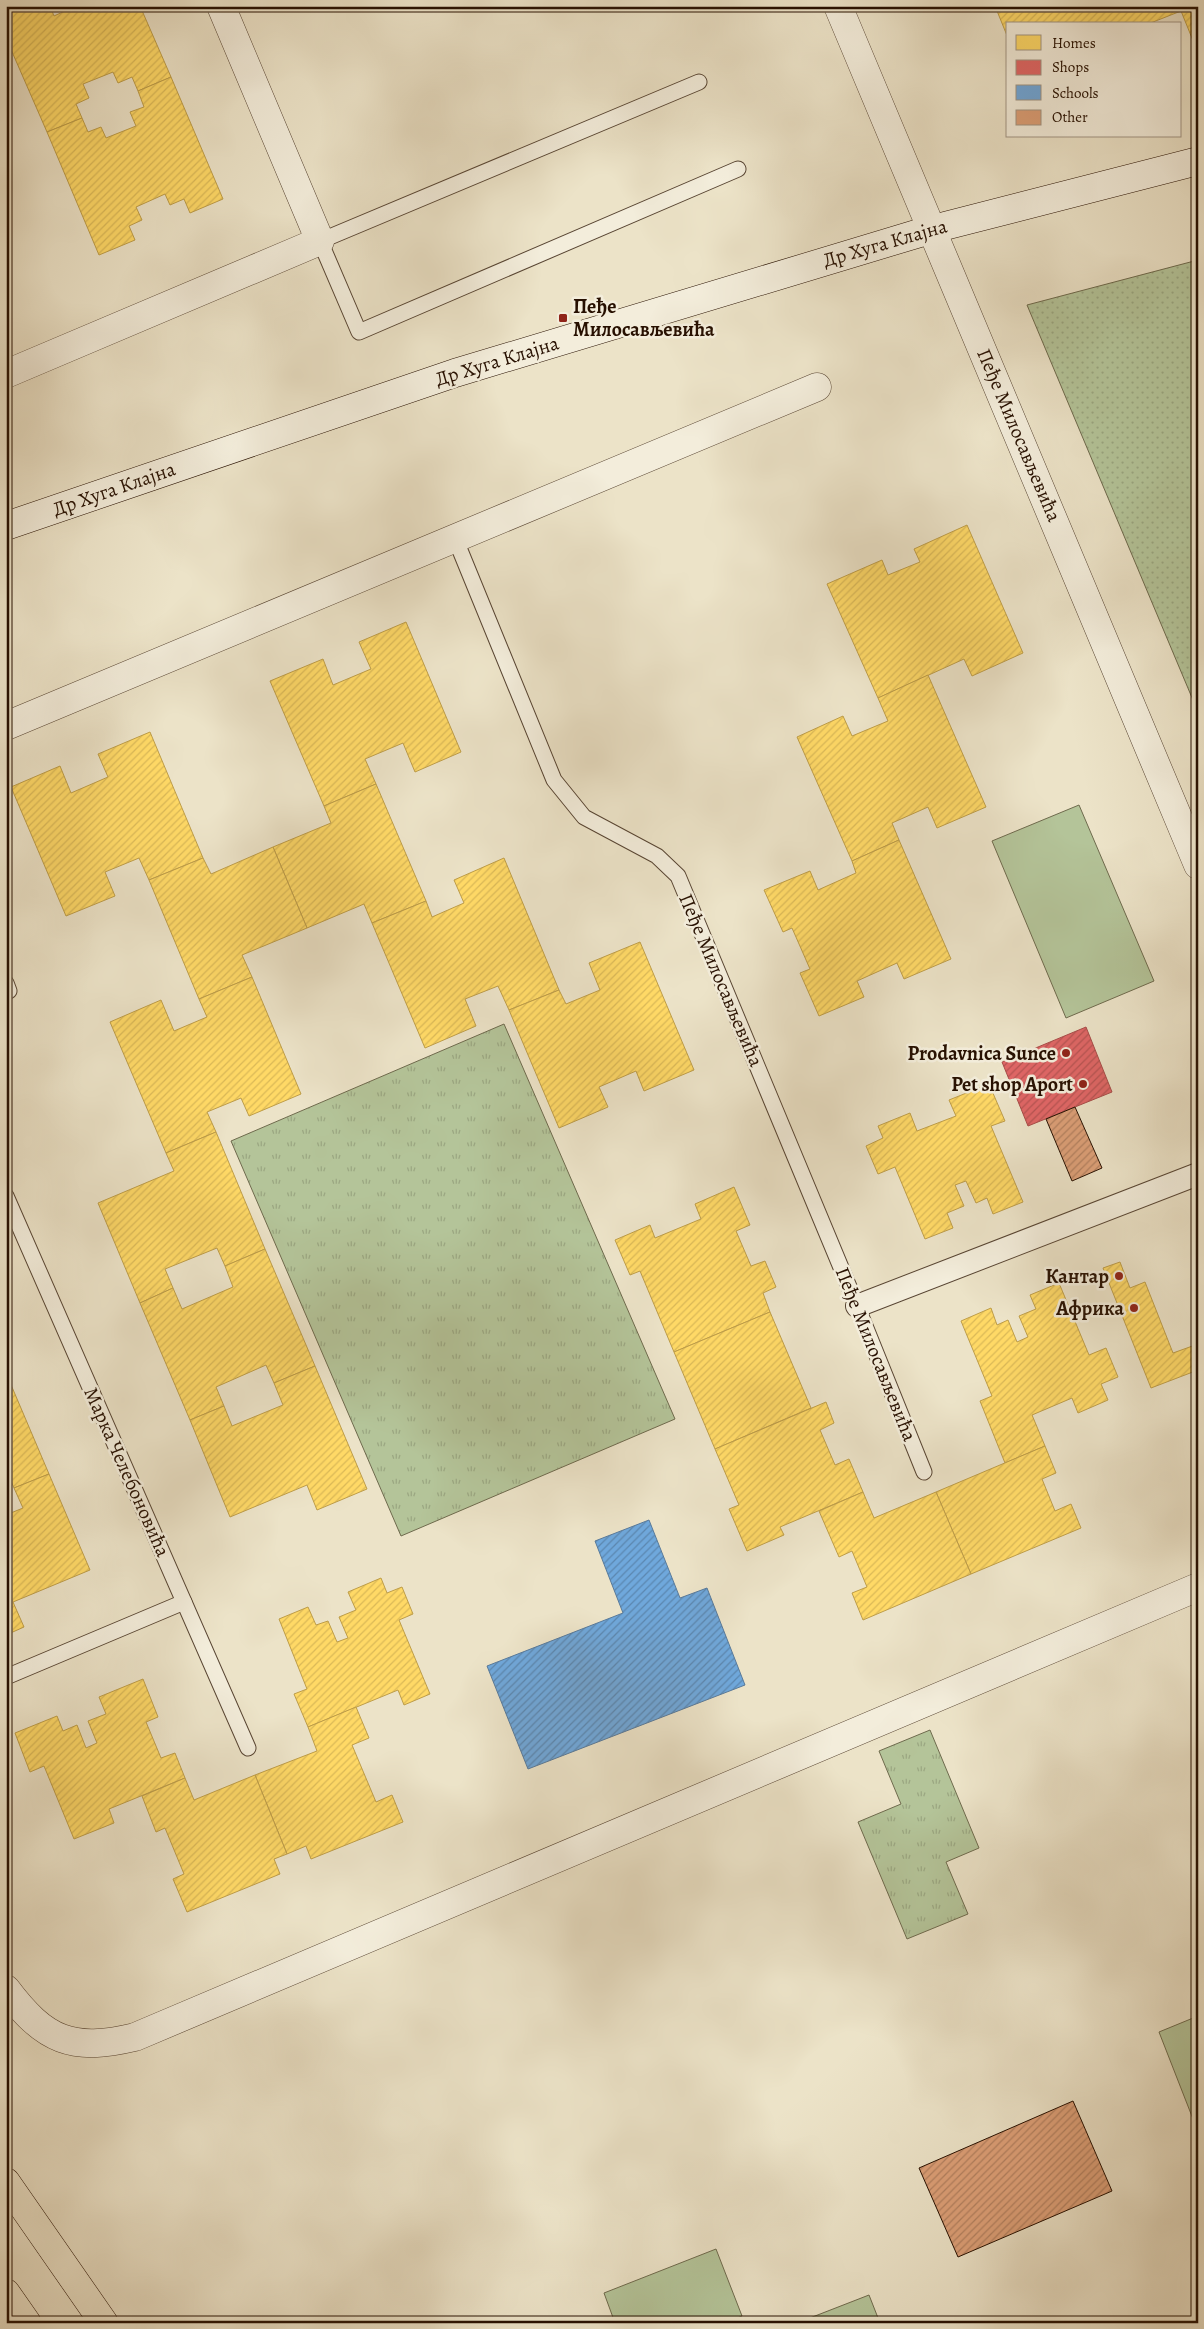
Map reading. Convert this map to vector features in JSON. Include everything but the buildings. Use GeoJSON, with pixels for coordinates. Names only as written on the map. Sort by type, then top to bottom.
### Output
{"type":"FeatureCollection","features":[{"type":"Feature","properties":{"kind":"main road"},"geometry":{"type":"LineString","coordinates":[[6,2182],[104,2323]]}},
{"type":"Feature","properties":{"kind":"main road"},"geometry":{"type":"LineString","coordinates":[[6,2293],[27,2323]]}},
{"type":"Feature","properties":{"kind":"street"},"geometry":{"type":"LineString","coordinates":[[6,374],[320,241],[221,6]]}},
{"type":"Feature","properties":{"kind":"street","name":"Пеђе Милосављевића"},"geometry":{"type":"LineString","coordinates":[[838,6],[933,229],[1198,866]]}},
{"type":"Feature","properties":{"kind":"street","name":"Др Хуга Клајна"},"geometry":{"type":"LineString","coordinates":[[6,526],[455,373],[933,229],[1198,161]]}},
{"type":"Feature","properties":{"kind":"street"},"geometry":{"type":"LineString","coordinates":[[7,724],[817,387]]}},
{"type":"Feature","properties":{"kind":"street"},"geometry":{"type":"LineString","coordinates":[[858,1306],[1198,1174]]}},
{"type":"Feature","properties":{"kind":"street"},"geometry":{"type":"LineString","coordinates":[[6,1989],[36,2024],[55,2037],[72,2041],[105,2044],[135,2037],[1198,1587]]}},
{"type":"Feature","properties":{"kind":"lane"},"geometry":{"type":"LineString","coordinates":[[699,82],[320,241],[359,332],[738,169]]}},
{"type":"Feature","properties":{"kind":"lane","name":"Пеђе Милосављевића"},"geometry":{"type":"LineString","coordinates":[[455,538],[554,780],[584,817],[658,856],[678,876],[858,1306],[924,1472]]}},
{"type":"Feature","properties":{"kind":"lane","name":"Марка Челебоновића"},"geometry":{"type":"LineString","coordinates":[[6,1196],[248,1748]]}},
{"type":"Feature","properties":{"kind":"lane"},"geometry":{"type":"LineString","coordinates":[[6,1677],[184,1602]]}},
{"type":"Feature","properties":{"kind":"green space"},"geometry":{"type":"Polygon","coordinates":[[[1198,260],[1198,712],[1027,305],[1198,260]]]}},
{"type":"Feature","properties":{"kind":"green space"},"geometry":{"type":"Polygon","coordinates":[[[1079,805],[1154,981],[1066,1018],[992,841],[1079,805]]]}},
{"type":"Feature","properties":{"kind":"green space"},"geometry":{"type":"Polygon","coordinates":[[[504,1024],[675,1419],[401,1536],[231,1141],[504,1024]]]}},
{"type":"Feature","properties":{"kind":"green space"},"geometry":{"type":"Polygon","coordinates":[[[930,1730],[979,1848],[946,1862],[968,1914],[907,1939],[858,1822],[901,1804],[879,1751],[930,1730]]]}},
{"type":"Feature","properties":{"kind":"green space"},"geometry":{"type":"Polygon","coordinates":[[[1198,2016],[1198,2117],[1193,2119],[1159,2032],[1198,2016]]]}},
{"type":"Feature","properties":{"kind":"green space"},"geometry":{"type":"Polygon","coordinates":[[[716,2249],[742,2316],[725,2323],[615,2323],[604,2293],[716,2249]]]}},
{"type":"Feature","properties":{"kind":"green space"},"geometry":{"type":"Polygon","coordinates":[[[869,2295],[880,2323],[797,2323],[869,2295]]]}},
{"type":"Feature","properties":{"kind":"place","name":"Пеђе Милосављевића"},"geometry":{"type":"Point","coordinates":[563,318]}},
{"type":"Feature","properties":{"kind":"place","name":"Prodavnica Sunce"},"geometry":{"type":"Point","coordinates":[1066,1053]}},
{"type":"Feature","properties":{"kind":"place","name":"Pet shop Aport"},"geometry":{"type":"Point","coordinates":[1083,1084]}},
{"type":"Feature","properties":{"kind":"place","name":"Кантар"},"geometry":{"type":"Point","coordinates":[1119,1276]}},
{"type":"Feature","properties":{"kind":"place","name":"Африка"},"geometry":{"type":"Point","coordinates":[1134,1308]}}]}
